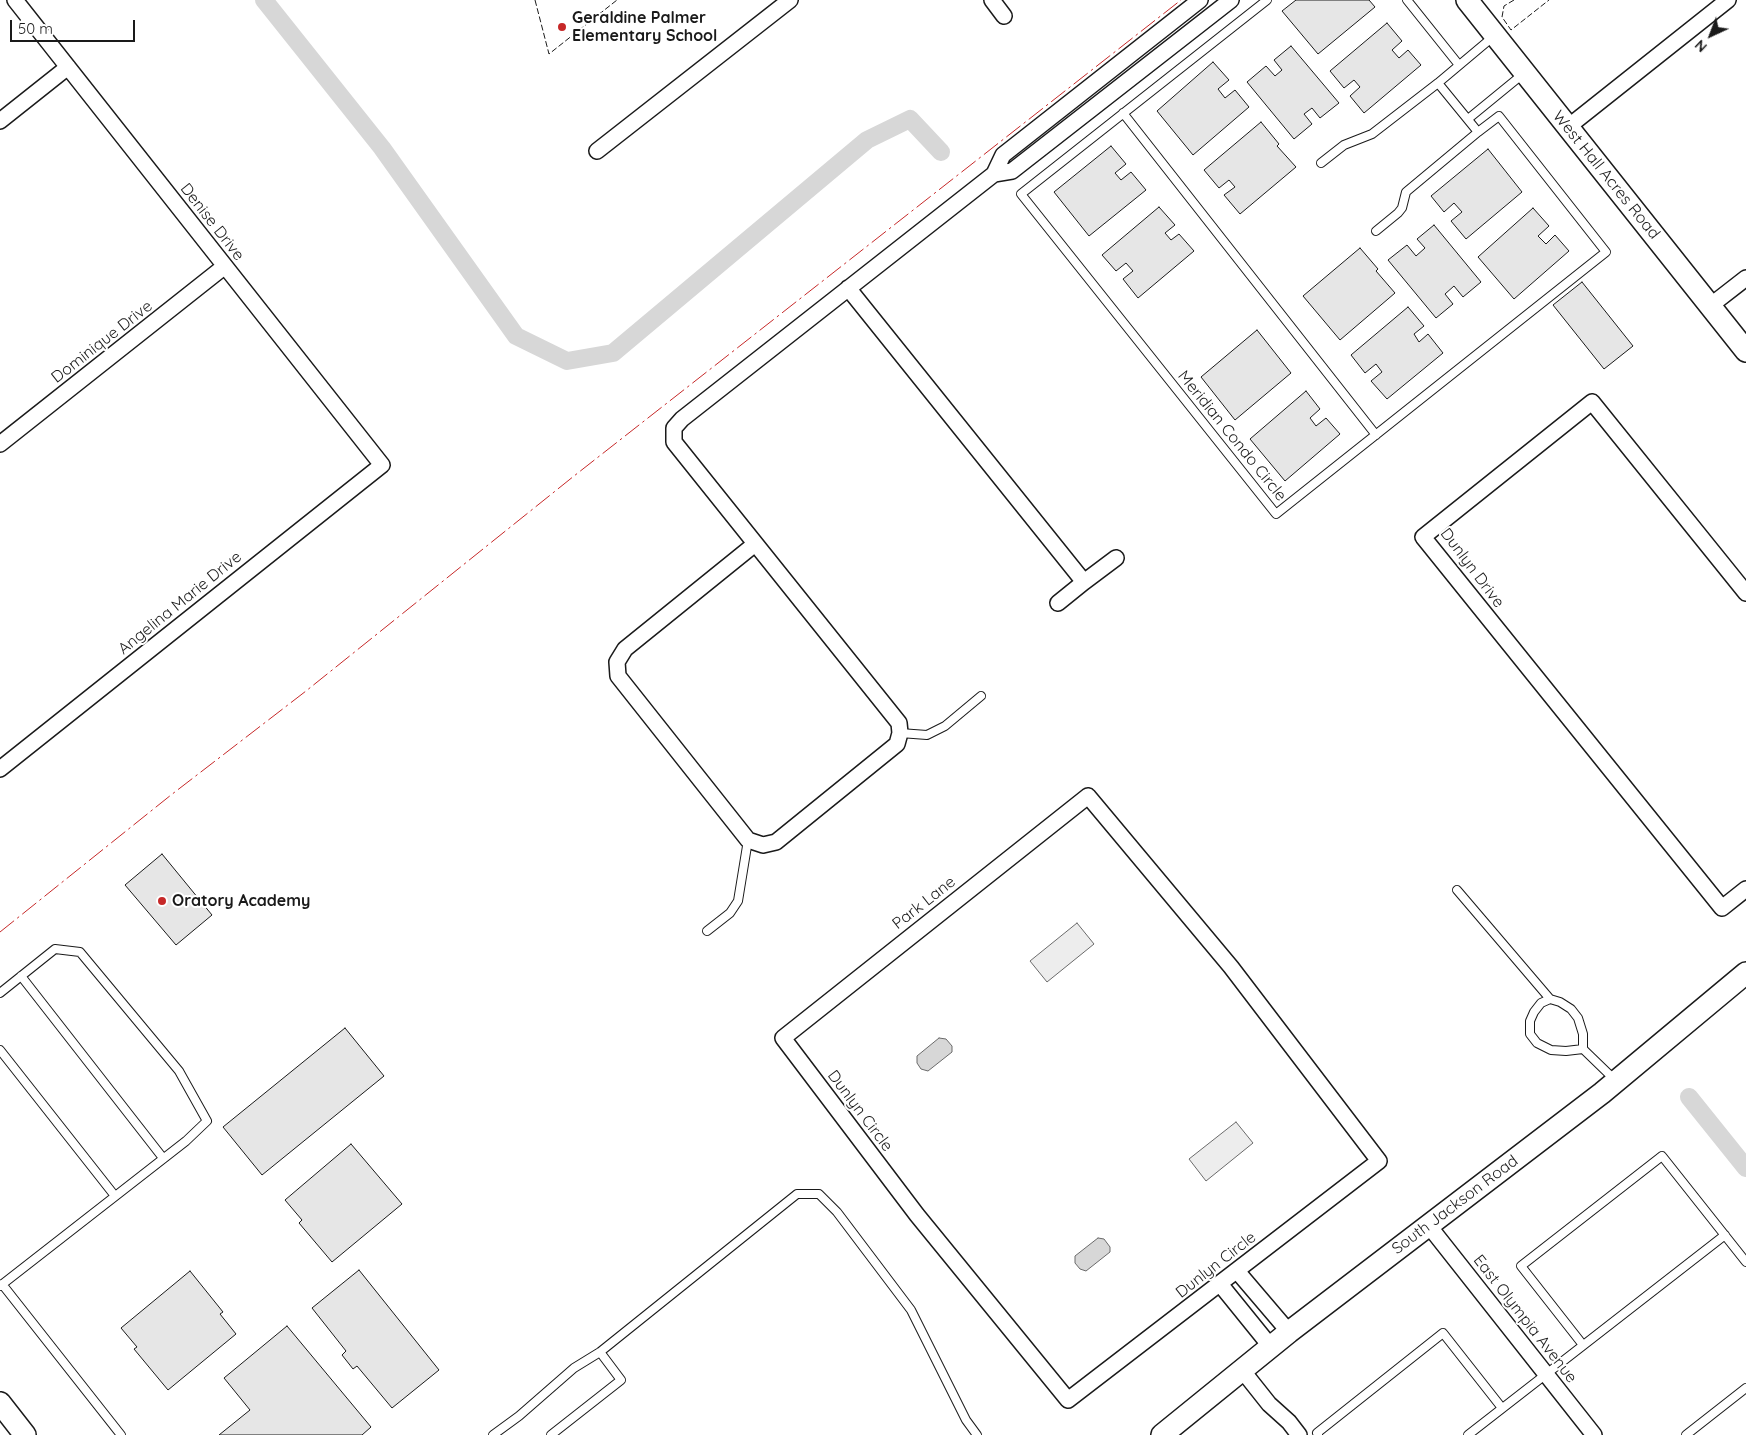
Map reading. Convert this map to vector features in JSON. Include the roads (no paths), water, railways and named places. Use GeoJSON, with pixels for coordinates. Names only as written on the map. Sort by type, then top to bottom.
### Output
{"type":"FeatureCollection","features":[{"type":"Feature","properties":{"kind":"main road","name":"West Hall Acres Road"},"geometry":{"type":"LineString","coordinates":[[1467,0],[1746,350]]}},
{"type":"Feature","properties":{"kind":"main road","name":"South Jackson Road"},"geometry":{"type":"LineString","coordinates":[[1162,1435],[1289,1332],[1616,1082],[1746,973]]}},
{"type":"Feature","properties":{"kind":"main road"},"geometry":{"type":"LineString","coordinates":[[0,1405],[25,1435]]}},
{"type":"Feature","properties":{"kind":"street","name":"Denise Drive"},"geometry":{"type":"LineString","coordinates":[[15,0],[382,465]]}},
{"type":"Feature","properties":{"kind":"street"},"geometry":{"type":"LineString","coordinates":[[598,151],[790,0]]}},
{"type":"Feature","properties":{"kind":"street"},"geometry":{"type":"LineString","coordinates":[[992,0],[1004,16]]}},
{"type":"Feature","properties":{"kind":"street"},"geometry":{"type":"LineString","coordinates":[[755,544],[625,650],[617,662],[618,676],[748,840],[763,845],[776,842],[897,744],[900,733],[899,724],[674,442],[674,428],[682,419],[994,174],[1003,154],[1200,0]]}},
{"type":"Feature","properties":{"kind":"street"},"geometry":{"type":"LineString","coordinates":[[994,174],[1012,171],[1231,0]]}},
{"type":"Feature","properties":{"kind":"street"},"geometry":{"type":"LineString","coordinates":[[1568,127],[1728,0]]}},
{"type":"Feature","properties":{"kind":"street"},"geometry":{"type":"LineString","coordinates":[[1172,22],[1184,37]]}},
{"type":"Feature","properties":{"kind":"street"},"geometry":{"type":"LineString","coordinates":[[0,121],[68,67]]}},
{"type":"Feature","properties":{"kind":"street","name":"Dominique Drive"},"geometry":{"type":"LineString","coordinates":[[0,444],[225,266]]}},
{"type":"Feature","properties":{"kind":"street"},"geometry":{"type":"LineString","coordinates":[[1710,306],[1746,278]]}},
{"type":"Feature","properties":{"kind":"street"},"geometry":{"type":"LineString","coordinates":[[848,288],[1084,582]]}},
{"type":"Feature","properties":{"kind":"street","name":"Dunlyn Drive"},"geometry":{"type":"LineString","coordinates":[[1746,593],[1592,402],[1424,538],[1722,908],[1746,889]]}},
{"type":"Feature","properties":{"kind":"street","name":"Angelina Marie Drive"},"geometry":{"type":"LineString","coordinates":[[0,769],[382,465]]}},
{"type":"Feature","properties":{"kind":"street"},"geometry":{"type":"LineString","coordinates":[[1058,604],[1116,558]]}},
{"type":"Feature","properties":{"kind":"street","name":"Park Lane"},"geometry":{"type":"LineString","coordinates":[[783,1038],[1088,796]]}},
{"type":"Feature","properties":{"kind":"street","name":"Dunlyn Circle"},"geometry":{"type":"LineString","coordinates":[[783,1038],[917,1215],[1068,1400],[1379,1161],[1231,967],[1088,796]]}},
{"type":"Feature","properties":{"kind":"street","name":"East Olympia Avenue"},"geometry":{"type":"LineString","coordinates":[[1429,1226],[1594,1435]]}},
{"type":"Feature","properties":{"kind":"street"},"geometry":{"type":"LineString","coordinates":[[1237,1270],[1289,1332]]}},
{"type":"Feature","properties":{"kind":"street"},"geometry":{"type":"LineString","coordinates":[[1220,1284],[1271,1347]]}},
{"type":"Feature","properties":{"kind":"street"},"geometry":{"type":"LineString","coordinates":[[1242,1370],[1269,1404],[1289,1422],[1299,1435]]}},
{"type":"Feature","properties":{"kind":"lane","name":"Meridian Condo Circle"},"geometry":{"type":"LineString","coordinates":[[1267,0],[1021,194],[1276,514],[1606,252],[1499,116],[1478,132]]}},
{"type":"Feature","properties":{"kind":"lane"},"geometry":{"type":"LineString","coordinates":[[1408,0],[1459,65]]}},
{"type":"Feature","properties":{"kind":"lane"},"geometry":{"type":"LineString","coordinates":[[1321,163],[1344,145],[1372,134],[1438,83],[1495,35]]}},
{"type":"Feature","properties":{"kind":"lane"},"geometry":{"type":"LineString","coordinates":[[1468,119],[1525,73]]}},
{"type":"Feature","properties":{"kind":"lane"},"geometry":{"type":"LineString","coordinates":[[1376,231],[1402,208],[1406,192],[1478,132],[1438,83]]}},
{"type":"Feature","properties":{"kind":"lane"},"geometry":{"type":"LineString","coordinates":[[1124,113],[1376,435]]}},
{"type":"Feature","properties":{"kind":"lane"},"geometry":{"type":"LineString","coordinates":[[900,733],[926,735],[945,726],[982,696]]}},
{"type":"Feature","properties":{"kind":"lane"},"geometry":{"type":"LineString","coordinates":[[707,931],[730,913],[738,901],[748,840]]}},
{"type":"Feature","properties":{"kind":"lane"},"geometry":{"type":"LineString","coordinates":[[1457,890],[1550,999],[1571,1009],[1578,1018],[1583,1034],[1584,1049],[1616,1082]]}},
{"type":"Feature","properties":{"kind":"lane"},"geometry":{"type":"LineString","coordinates":[[0,993],[55,949],[80,952],[178,1071],[207,1121],[186,1140],[1,1285],[121,1435]]}},
{"type":"Feature","properties":{"kind":"lane"},"geometry":{"type":"LineString","coordinates":[[21,976],[163,1158]]}},
{"type":"Feature","properties":{"kind":"lane"},"geometry":{"type":"LineString","coordinates":[[1550,999],[1541,1003],[1534,1012],[1530,1021],[1530,1034],[1537,1043],[1551,1050],[1584,1049]]}},
{"type":"Feature","properties":{"kind":"lane"},"geometry":{"type":"LineString","coordinates":[[0,1050],[115,1196]]}},
{"type":"Feature","properties":{"kind":"lane"},"geometry":{"type":"LineString","coordinates":[[1583,1345],[1521,1266],[1662,1156],[1746,1262]]}},
{"type":"Feature","properties":{"kind":"lane"},"geometry":{"type":"LineString","coordinates":[[493,1435],[519,1416],[574,1368],[600,1352],[797,1194],[818,1194],[837,1212],[911,1310],[966,1420],[977,1435]]}},
{"type":"Feature","properties":{"kind":"lane"},"geometry":{"type":"LineString","coordinates":[[1468,1435],[1725,1235]]}},
{"type":"Feature","properties":{"kind":"lane"},"geometry":{"type":"LineString","coordinates":[[1318,1435],[1317,1433],[1443,1333],[1502,1408]]}},
{"type":"Feature","properties":{"kind":"lane"},"geometry":{"type":"LineString","coordinates":[[551,1435],[621,1380],[600,1352]]}},
{"type":"Feature","properties":{"kind":"lane"},"geometry":{"type":"LineString","coordinates":[[1686,1435],[1746,1388]]}},
{"type":"Feature","properties":{"kind":"waterway"},"geometry":{"type":"LineString","coordinates":[[264,0],[382,148],[516,336],[567,361],[613,353],[867,140],[910,119],[941,152]]}},
{"type":"Feature","properties":{"kind":"waterway"},"geometry":{"type":"LineString","coordinates":[[1689,1097],[1746,1168]]}},
{"type":"Feature","properties":{"kind":"place","name":"Geraldine Palmer Elementary School"},"geometry":{"type":"Point","coordinates":[562,27]}},
{"type":"Feature","properties":{"kind":"place","name":"Oratory Academy"},"geometry":{"type":"Point","coordinates":[162,901]}}]}
